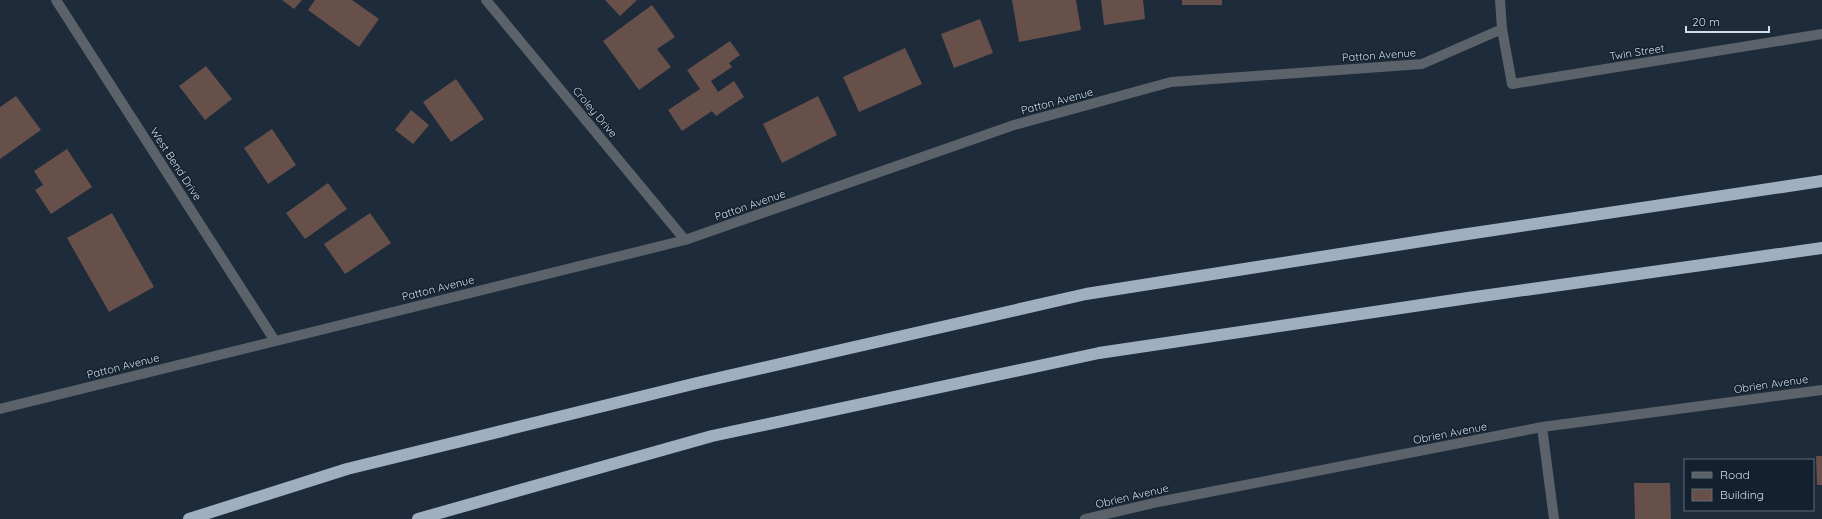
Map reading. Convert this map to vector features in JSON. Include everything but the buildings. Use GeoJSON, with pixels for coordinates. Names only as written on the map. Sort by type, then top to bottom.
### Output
{"type":"FeatureCollection","features":[{"type":"Feature","properties":{"kind":"highway"},"geometry":{"type":"LineString","coordinates":[[189,519],[347,469],[689,384],[1086,294],[1454,236],[1822,181]]}},
{"type":"Feature","properties":{"kind":"highway"},"geometry":{"type":"LineString","coordinates":[[418,519],[712,436],[1099,353],[1468,298],[1822,248]]}},
{"type":"Feature","properties":{"kind":"street","name":"West Bend Drive"},"geometry":{"type":"LineString","coordinates":[[56,0],[275,341]]}},
{"type":"Feature","properties":{"kind":"street","name":"Croley Drive"},"geometry":{"type":"LineString","coordinates":[[486,0],[685,240]]}},
{"type":"Feature","properties":{"kind":"street"},"geometry":{"type":"LineString","coordinates":[[1500,0],[1502,29]]}},
{"type":"Feature","properties":{"kind":"street","name":"Patton Avenue"},"geometry":{"type":"LineString","coordinates":[[0,408],[685,240],[1014,125],[1171,82],[1422,64],[1502,29]]}},
{"type":"Feature","properties":{"kind":"street","name":"Twin Street"},"geometry":{"type":"LineString","coordinates":[[1502,29],[1512,84],[1822,34]]}},
{"type":"Feature","properties":{"kind":"street","name":"Obrien Avenue"},"geometry":{"type":"LineString","coordinates":[[1086,519],[1166,501],[1542,427],[1822,390]]}},
{"type":"Feature","properties":{"kind":"street"},"geometry":{"type":"LineString","coordinates":[[1542,427],[1554,519]]}}]}
